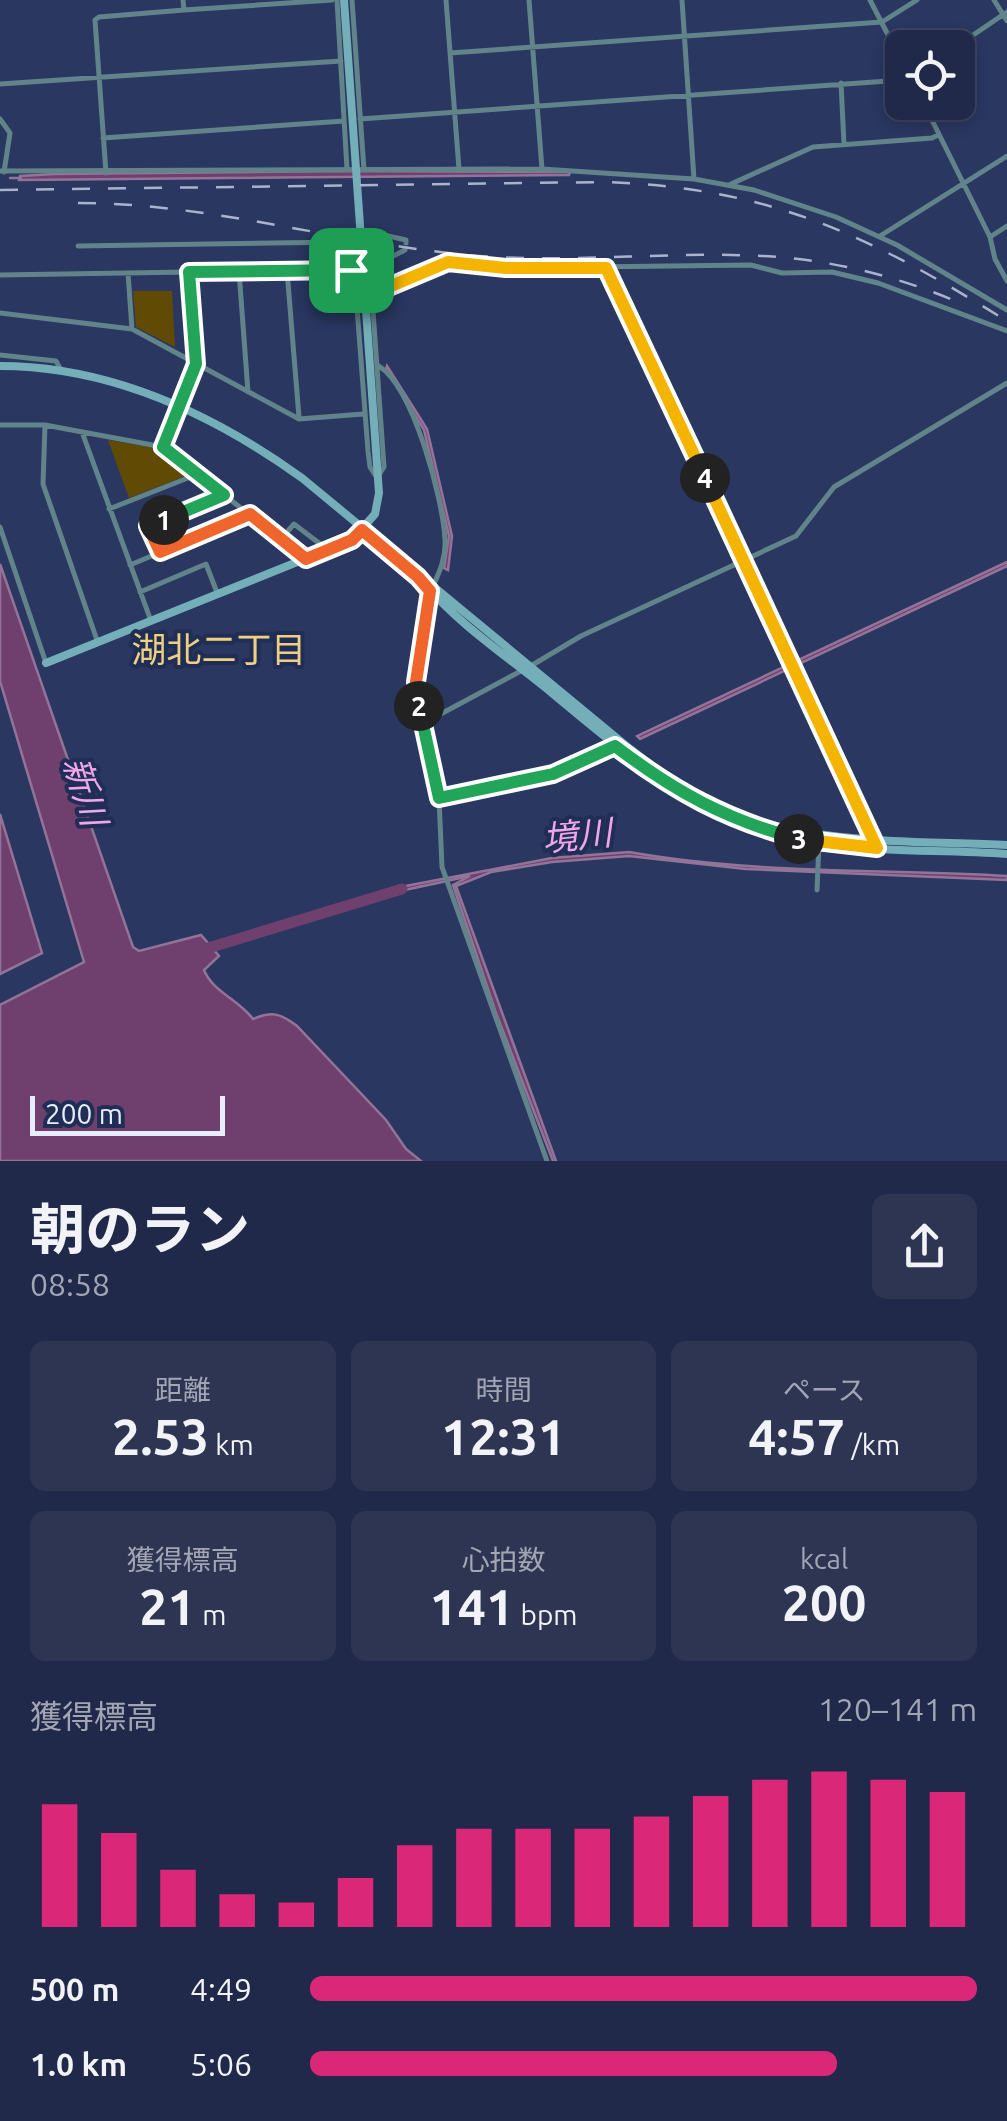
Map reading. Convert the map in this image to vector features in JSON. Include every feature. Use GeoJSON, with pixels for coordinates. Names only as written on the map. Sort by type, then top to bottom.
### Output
{"type":"FeatureCollection","features":[{"type":"Feature","properties":{"kind":"street"},"geometry":{"type":"LineString","coordinates":[[183,0],[184,10]]}},
{"type":"Feature","properties":{"kind":"street"},"geometry":{"type":"LineString","coordinates":[[106,173],[96,17],[338,0]]}},
{"type":"Feature","properties":{"kind":"street"},"geometry":{"type":"LineString","coordinates":[[338,0],[347,170]]}},
{"type":"Feature","properties":{"kind":"street"},"geometry":{"type":"LineString","coordinates":[[0,526],[46,662],[352,540],[362,530],[379,502],[338,0]]}},
{"type":"Feature","properties":{"kind":"street"},"geometry":{"type":"LineString","coordinates":[[352,0],[364,170]]}},
{"type":"Feature","properties":{"kind":"street"},"geometry":{"type":"LineString","coordinates":[[446,0],[460,170]]}},
{"type":"Feature","properties":{"kind":"street"},"geometry":{"type":"LineString","coordinates":[[529,0],[542,169]]}},
{"type":"Feature","properties":{"kind":"street"},"geometry":{"type":"LineString","coordinates":[[682,0],[694,179]]}},
{"type":"Feature","properties":{"kind":"street"},"geometry":{"type":"LineString","coordinates":[[870,0],[886,30]]}},
{"type":"Feature","properties":{"kind":"street"},"geometry":{"type":"LineString","coordinates":[[450,53],[882,22],[917,0]]}},
{"type":"Feature","properties":{"kind":"street"},"geometry":{"type":"LineString","coordinates":[[975,35],[1006,16],[994,0]]}},
{"type":"Feature","properties":{"kind":"street"},"geometry":{"type":"LineString","coordinates":[[0,84],[341,61]]}},
{"type":"Feature","properties":{"kind":"street"},"geometry":{"type":"LineString","coordinates":[[360,119],[885,81]]}},
{"type":"Feature","properties":{"kind":"street"},"geometry":{"type":"LineString","coordinates":[[841,84],[844,144]]}},
{"type":"Feature","properties":{"kind":"street"},"geometry":{"type":"LineString","coordinates":[[0,119],[10,133],[2,171],[542,169],[731,184],[790,200],[880,236],[1007,310]]}},
{"type":"Feature","properties":{"kind":"street"},"geometry":{"type":"LineString","coordinates":[[103,138],[344,120]]}},
{"type":"Feature","properties":{"kind":"street"},"geometry":{"type":"LineString","coordinates":[[931,120],[990,237],[995,258],[1007,280]]}},
{"type":"Feature","properties":{"kind":"street"},"geometry":{"type":"LineString","coordinates":[[731,184],[814,146],[938,135]]}},
{"type":"Feature","properties":{"kind":"street"},"geometry":{"type":"LineString","coordinates":[[880,236],[1007,156]]}},
{"type":"Feature","properties":{"kind":"street"},"geometry":{"type":"LineString","coordinates":[[990,237],[1007,226]]}},
{"type":"Feature","properties":{"kind":"street"},"geometry":{"type":"LineString","coordinates":[[0,275],[353,270],[370,268],[405,246],[406,240],[366,231]]}},
{"type":"Feature","properties":{"kind":"street"},"geometry":{"type":"LineString","coordinates":[[78,246],[346,242],[352,249],[370,468],[377,478]]}},
{"type":"Feature","properties":{"kind":"street"},"geometry":{"type":"LineString","coordinates":[[372,294],[448,262],[506,268],[751,265],[782,273],[832,272],[921,298],[1007,331]]}},
{"type":"Feature","properties":{"kind":"street"},"geometry":{"type":"LineString","coordinates":[[370,268],[384,467],[377,478]]}},
{"type":"Feature","properties":{"kind":"street"},"geometry":{"type":"LineString","coordinates":[[606,268],[875,844]]}},
{"type":"Feature","properties":{"kind":"street"},"geometry":{"type":"LineString","coordinates":[[239,271],[248,392]]}},
{"type":"Feature","properties":{"kind":"street"},"geometry":{"type":"LineString","coordinates":[[288,271],[299,419]]}},
{"type":"Feature","properties":{"kind":"street"},"geometry":{"type":"LineString","coordinates":[[128,272],[132,330]]}},
{"type":"Feature","properties":{"kind":"street"},"geometry":{"type":"LineString","coordinates":[[163,447],[196,364],[189,272]]}},
{"type":"Feature","properties":{"kind":"street"},"geometry":{"type":"LineString","coordinates":[[320,307],[357,306]]}},
{"type":"Feature","properties":{"kind":"street"},"geometry":{"type":"LineString","coordinates":[[0,313],[132,330],[299,419],[364,414]]}},
{"type":"Feature","properties":{"kind":"street"},"geometry":{"type":"LineString","coordinates":[[0,355],[56,360],[63,372]]}},
{"type":"Feature","properties":{"kind":"street"},"geometry":{"type":"LineString","coordinates":[[0,366],[63,372],[129,387],[182,405],[272,457],[615,746],[672,788],[712,810],[758,828],[819,843],[1007,845]]}},
{"type":"Feature","properties":{"kind":"street"},"geometry":{"type":"LineString","coordinates":[[379,366],[422,430],[445,538],[416,682],[439,798],[442,866],[547,1161]]}},
{"type":"Feature","properties":{"kind":"street"},"geometry":{"type":"LineString","coordinates":[[422,724],[581,636],[796,536],[834,487],[1007,384]]}},
{"type":"Feature","properties":{"kind":"street"},"geometry":{"type":"LineString","coordinates":[[0,425],[45,426],[163,447],[306,559]]}},
{"type":"Feature","properties":{"kind":"street"},"geometry":{"type":"LineString","coordinates":[[45,426],[43,484],[98,643]]}},
{"type":"Feature","properties":{"kind":"street"},"geometry":{"type":"LineString","coordinates":[[82,432],[151,622]]}},
{"type":"Feature","properties":{"kind":"street"},"geometry":{"type":"LineString","coordinates":[[109,510],[198,474]]}},
{"type":"Feature","properties":{"kind":"street"},"geometry":{"type":"LineString","coordinates":[[160,552],[148,526],[224,495]]}},
{"type":"Feature","properties":{"kind":"street"},"geometry":{"type":"LineString","coordinates":[[130,564],[250,514]]}},
{"type":"Feature","properties":{"kind":"street"},"geometry":{"type":"LineString","coordinates":[[281,539],[294,524],[328,550]]}},
{"type":"Feature","properties":{"kind":"street"},"geometry":{"type":"LineString","coordinates":[[140,592],[206,564],[218,595]]}},
{"type":"Feature","properties":{"kind":"street"},"geometry":{"type":"LineString","coordinates":[[526,668],[671,780],[708,801],[806,832],[875,844],[1007,854]]}},
{"type":"Feature","properties":{"kind":"street"},"geometry":{"type":"LineString","coordinates":[[439,798],[553,774],[615,746]]}},
{"type":"Feature","properties":{"kind":"street"},"geometry":{"type":"LineString","coordinates":[[817,888],[819,843]]}},
{"type":"Feature","properties":{"kind":"shaded area"},"geometry":{"type":"Polygon","coordinates":[[[570,172],[19,180],[20,176],[55,174],[570,172]]]}},
{"type":"Feature","properties":{"kind":"shaded area"},"geometry":{"type":"Polygon","coordinates":[[[133,291],[172,291],[175,347],[136,327],[133,291]]]}},
{"type":"Feature","properties":{"kind":"shaded area"},"geometry":{"type":"Polygon","coordinates":[[[387,366],[427,429],[452,536],[448,570],[444,568],[449,536],[424,430],[387,366]]]}},
{"type":"Feature","properties":{"kind":"shaded area"},"geometry":{"type":"Polygon","coordinates":[[[108,440],[161,449],[189,471],[188,475],[129,498],[108,440]]]}},
{"type":"Feature","properties":{"kind":"shaded area"},"geometry":{"type":"Polygon","coordinates":[[[1007,562],[1007,566],[640,739],[637,736],[1007,562]]]}},
{"type":"Feature","properties":{"kind":"shaded area"},"geometry":{"type":"Polygon","coordinates":[[[0,564],[133,947],[139,951],[201,935],[219,956],[204,970],[213,984],[253,1019],[276,1015],[297,1026],[421,1161],[0,1161],[0,1005],[84,962],[0,681],[0,564]]]}},
{"type":"Feature","properties":{"kind":"shaded area"},"geometry":{"type":"Polygon","coordinates":[[[0,814],[42,953],[0,974],[0,814]]]}},
{"type":"Feature","properties":{"kind":"shaded area"},"geometry":{"type":"Polygon","coordinates":[[[629,852],[723,864],[1007,876],[1007,880],[746,869],[629,856],[491,872],[456,886],[553,1161],[496,1013],[453,885],[470,876],[391,893],[390,889],[552,858],[629,852]]]}},
{"type":"Feature","properties":{"kind":"waterway"},"geometry":{"type":"LineString","coordinates":[[10,178],[21,178]]}},
{"type":"Feature","properties":{"kind":"waterway","name":"境川"},"geometry":{"type":"LineString","coordinates":[[195,952],[402,889]]}},
{"type":"Feature","properties":{"kind":"railway"},"geometry":{"type":"LineString","coordinates":[[0,190],[605,182],[665,186],[719,194],[816,222],[909,264],[1007,321]]}},
{"type":"Feature","properties":{"kind":"railway"},"geometry":{"type":"LineString","coordinates":[[78,203],[176,209],[468,255],[786,258],[859,270],[953,300]]}},
{"type":"Feature","properties":{"kind":"district","name":"湖北二丁目"},"geometry":{"type":"Point","coordinates":[219,649]}},
{"type":"Feature","properties":{"kind":"route"},"geometry":{"type":"LineString","coordinates":[[448,262],[506,268],[606,268],[877,848],[802,840],[758,828],[712,810],[672,788],[615,746],[553,774],[439,798],[416,682],[430,591],[418,577],[362,530],[352,540],[306,559],[250,514],[160,552],[148,526],[224,495],[163,447],[196,364],[189,272],[351,270],[370,268],[372,294],[448,262]]}},
{"type":"Feature","properties":{"kind":"water label","name":"新川"},"geometry":{"type":"Point","coordinates":[86,791]}}]}
